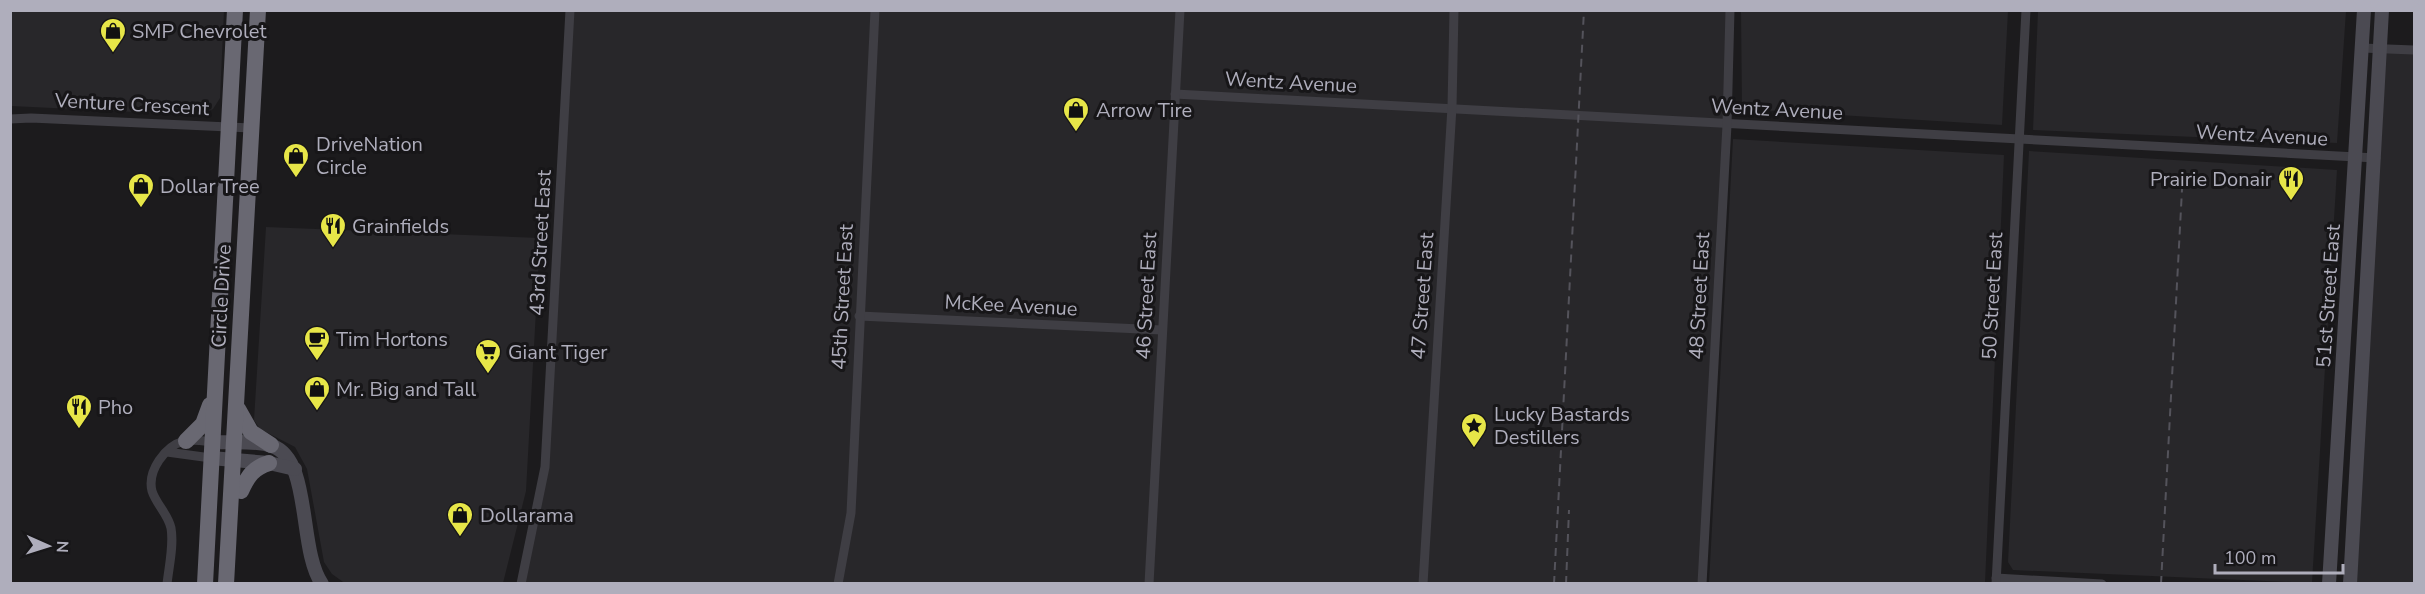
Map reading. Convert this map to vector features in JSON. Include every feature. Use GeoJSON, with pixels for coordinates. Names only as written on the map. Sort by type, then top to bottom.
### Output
{"type":"FeatureCollection","features":[{"type":"Feature","properties":{"kind":"highway","name":"Circle Drive"},"geometry":{"type":"LineString","coordinates":[[206,584],[235,10]]}},
{"type":"Feature","properties":{"kind":"highway","name":"Circle Drive"},"geometry":{"type":"LineString","coordinates":[[235,443],[258,10]]}},
{"type":"Feature","properties":{"kind":"highway"},"geometry":{"type":"LineString","coordinates":[[186,441],[203,424],[217,375]]}},
{"type":"Feature","properties":{"kind":"highway"},"geometry":{"type":"LineString","coordinates":[[237,405],[251,432],[271,445]]}},
{"type":"Feature","properties":{"kind":"highway"},"geometry":{"type":"LineString","coordinates":[[234,583],[242,491],[235,443]]}},
{"type":"Feature","properties":{"kind":"highway"},"geometry":{"type":"LineString","coordinates":[[234,583],[237,460]]}},
{"type":"Feature","properties":{"kind":"highway"},"geometry":{"type":"LineString","coordinates":[[242,491],[248,477],[256,468],[269,463]]}},
{"type":"Feature","properties":{"kind":"highway"},"geometry":{"type":"LineString","coordinates":[[199,584],[208,525]]}},
{"type":"Feature","properties":{"kind":"main road","name":"51st Street East"},"geometry":{"type":"LineString","coordinates":[[2329,584],[2364,10]]}},
{"type":"Feature","properties":{"kind":"main road","name":"51st Street East"},"geometry":{"type":"LineString","coordinates":[[2350,584],[2376,158],[2382,10]]}},
{"type":"Feature","properties":{"kind":"main road"},"geometry":{"type":"LineString","coordinates":[[212,450],[235,443],[271,445],[289,457],[295,469],[309,551],[322,584]]}},
{"type":"Feature","properties":{"kind":"main road"},"geometry":{"type":"LineString","coordinates":[[212,450],[237,460],[269,463],[295,469]]}},
{"type":"Feature","properties":{"kind":"street","name":"43rd Street East"},"geometry":{"type":"LineString","coordinates":[[521,584],[545,467],[570,10]]}},
{"type":"Feature","properties":{"kind":"street","name":"45th Street East"},"geometry":{"type":"LineString","coordinates":[[838,584],[851,513],[875,10]]}},
{"type":"Feature","properties":{"kind":"street","name":"46 Street East"},"geometry":{"type":"LineString","coordinates":[[1149,584],[1180,10]]}},
{"type":"Feature","properties":{"kind":"street","name":"47 Street East"},"geometry":{"type":"LineString","coordinates":[[1423,584],[1452,108],[1454,10]]}},
{"type":"Feature","properties":{"kind":"street","name":"48 Street East"},"geometry":{"type":"LineString","coordinates":[[1702,584],[1727,125],[1730,10]]}},
{"type":"Feature","properties":{"kind":"street","name":"50 Street East"},"geometry":{"type":"LineString","coordinates":[[1996,581],[2026,10]]}},
{"type":"Feature","properties":{"kind":"street"},"geometry":{"type":"LineString","coordinates":[[2362,48],[2415,50]]}},
{"type":"Feature","properties":{"kind":"street","name":"Wentz Avenue"},"geometry":{"type":"LineString","coordinates":[[1175,94],[2376,158]]}},
{"type":"Feature","properties":{"kind":"street","name":"Venture Crescent"},"geometry":{"type":"LineString","coordinates":[[10,119],[251,128]]}},
{"type":"Feature","properties":{"kind":"street","name":"McKee Avenue"},"geometry":{"type":"LineString","coordinates":[[859,315],[1162,330]]}},
{"type":"Feature","properties":{"kind":"street"},"geometry":{"type":"LineString","coordinates":[[167,584],[171,529],[165,513],[153,494],[151,481],[155,468],[167,452],[186,441],[212,450]]}},
{"type":"Feature","properties":{"kind":"street"},"geometry":{"type":"LineString","coordinates":[[167,452],[212,450]]}},
{"type":"Feature","properties":{"kind":"street"},"geometry":{"type":"LineString","coordinates":[[1996,581],[2102,584]]}},
{"type":"Feature","properties":{"kind":"shaded area"},"geometry":{"type":"Polygon","coordinates":[[[11,10],[224,11],[220,98],[213,109],[199,115],[11,106],[11,10]]]}},
{"type":"Feature","properties":{"kind":"shaded area"},"geometry":{"type":"Polygon","coordinates":[[[570,11],[1730,11],[1702,583],[521,584],[544,474],[570,11]]]}},
{"type":"Feature","properties":{"kind":"shaded area"},"geometry":{"type":"Polygon","coordinates":[[[1741,11],[2008,11],[2002,125],[1742,109],[1741,11]]]}},
{"type":"Feature","properties":{"kind":"shaded area"},"geometry":{"type":"Polygon","coordinates":[[[2038,11],[2346,11],[2337,143],[2033,130],[2038,11]]]}},
{"type":"Feature","properties":{"kind":"shaded area"},"geometry":{"type":"Polygon","coordinates":[[[2380,49],[2414,50],[2414,583],[2350,584],[2380,49]]]}},
{"type":"Feature","properties":{"kind":"shaded area"},"geometry":{"type":"Polygon","coordinates":[[[1733,139],[2004,155],[1985,583],[1709,583],[1733,139]]]}},
{"type":"Feature","properties":{"kind":"shaded area"},"geometry":{"type":"Polygon","coordinates":[[[2029,151],[2337,170],[2312,583],[2013,570],[2008,562],[2029,151]]]}},
{"type":"Feature","properties":{"kind":"shaded area"},"geometry":{"type":"Polygon","coordinates":[[[266,227],[540,238],[526,491],[503,583],[346,584],[332,574],[324,562],[307,469],[295,447],[260,429],[254,420],[266,227]]]}},
{"type":"Feature","properties":{"kind":"railway"},"geometry":{"type":"LineString","coordinates":[[1554,584],[1584,10]]}},
{"type":"Feature","properties":{"kind":"railway"},"geometry":{"type":"LineString","coordinates":[[2161,584],[2183,171]]}},
{"type":"Feature","properties":{"kind":"railway"},"geometry":{"type":"LineString","coordinates":[[1566,584],[1569,510]]}},
{"type":"Feature","properties":{"kind":"place","name":"SMP Chevrolet"},"geometry":{"type":"Point","coordinates":[113,54]}},
{"type":"Feature","properties":{"kind":"place","name":"Arrow Tire"},"geometry":{"type":"Point","coordinates":[1076,133]}},
{"type":"Feature","properties":{"kind":"place","name":"DriveNation Circle"},"geometry":{"type":"Point","coordinates":[296,179]}},
{"type":"Feature","properties":{"kind":"place","name":"Prairie Donair"},"geometry":{"type":"Point","coordinates":[2291,202]}},
{"type":"Feature","properties":{"kind":"place","name":"Dollar Tree"},"geometry":{"type":"Point","coordinates":[141,209]}},
{"type":"Feature","properties":{"kind":"place","name":"Grainfields"},"geometry":{"type":"Point","coordinates":[333,249]}},
{"type":"Feature","properties":{"kind":"place","name":"Tim Hortons"},"geometry":{"type":"Point","coordinates":[317,362]}},
{"type":"Feature","properties":{"kind":"place","name":"Giant Tiger"},"geometry":{"type":"Point","coordinates":[488,375]}},
{"type":"Feature","properties":{"kind":"place","name":"Mr. Big and Tall"},"geometry":{"type":"Point","coordinates":[317,412]}},
{"type":"Feature","properties":{"kind":"place","name":"Pho"},"geometry":{"type":"Point","coordinates":[79,430]}},
{"type":"Feature","properties":{"kind":"place","name":"Lucky Bastards Destillers"},"geometry":{"type":"Point","coordinates":[1474,449]}},
{"type":"Feature","properties":{"kind":"place","name":"Dollarama"},"geometry":{"type":"Point","coordinates":[460,538]}}]}
